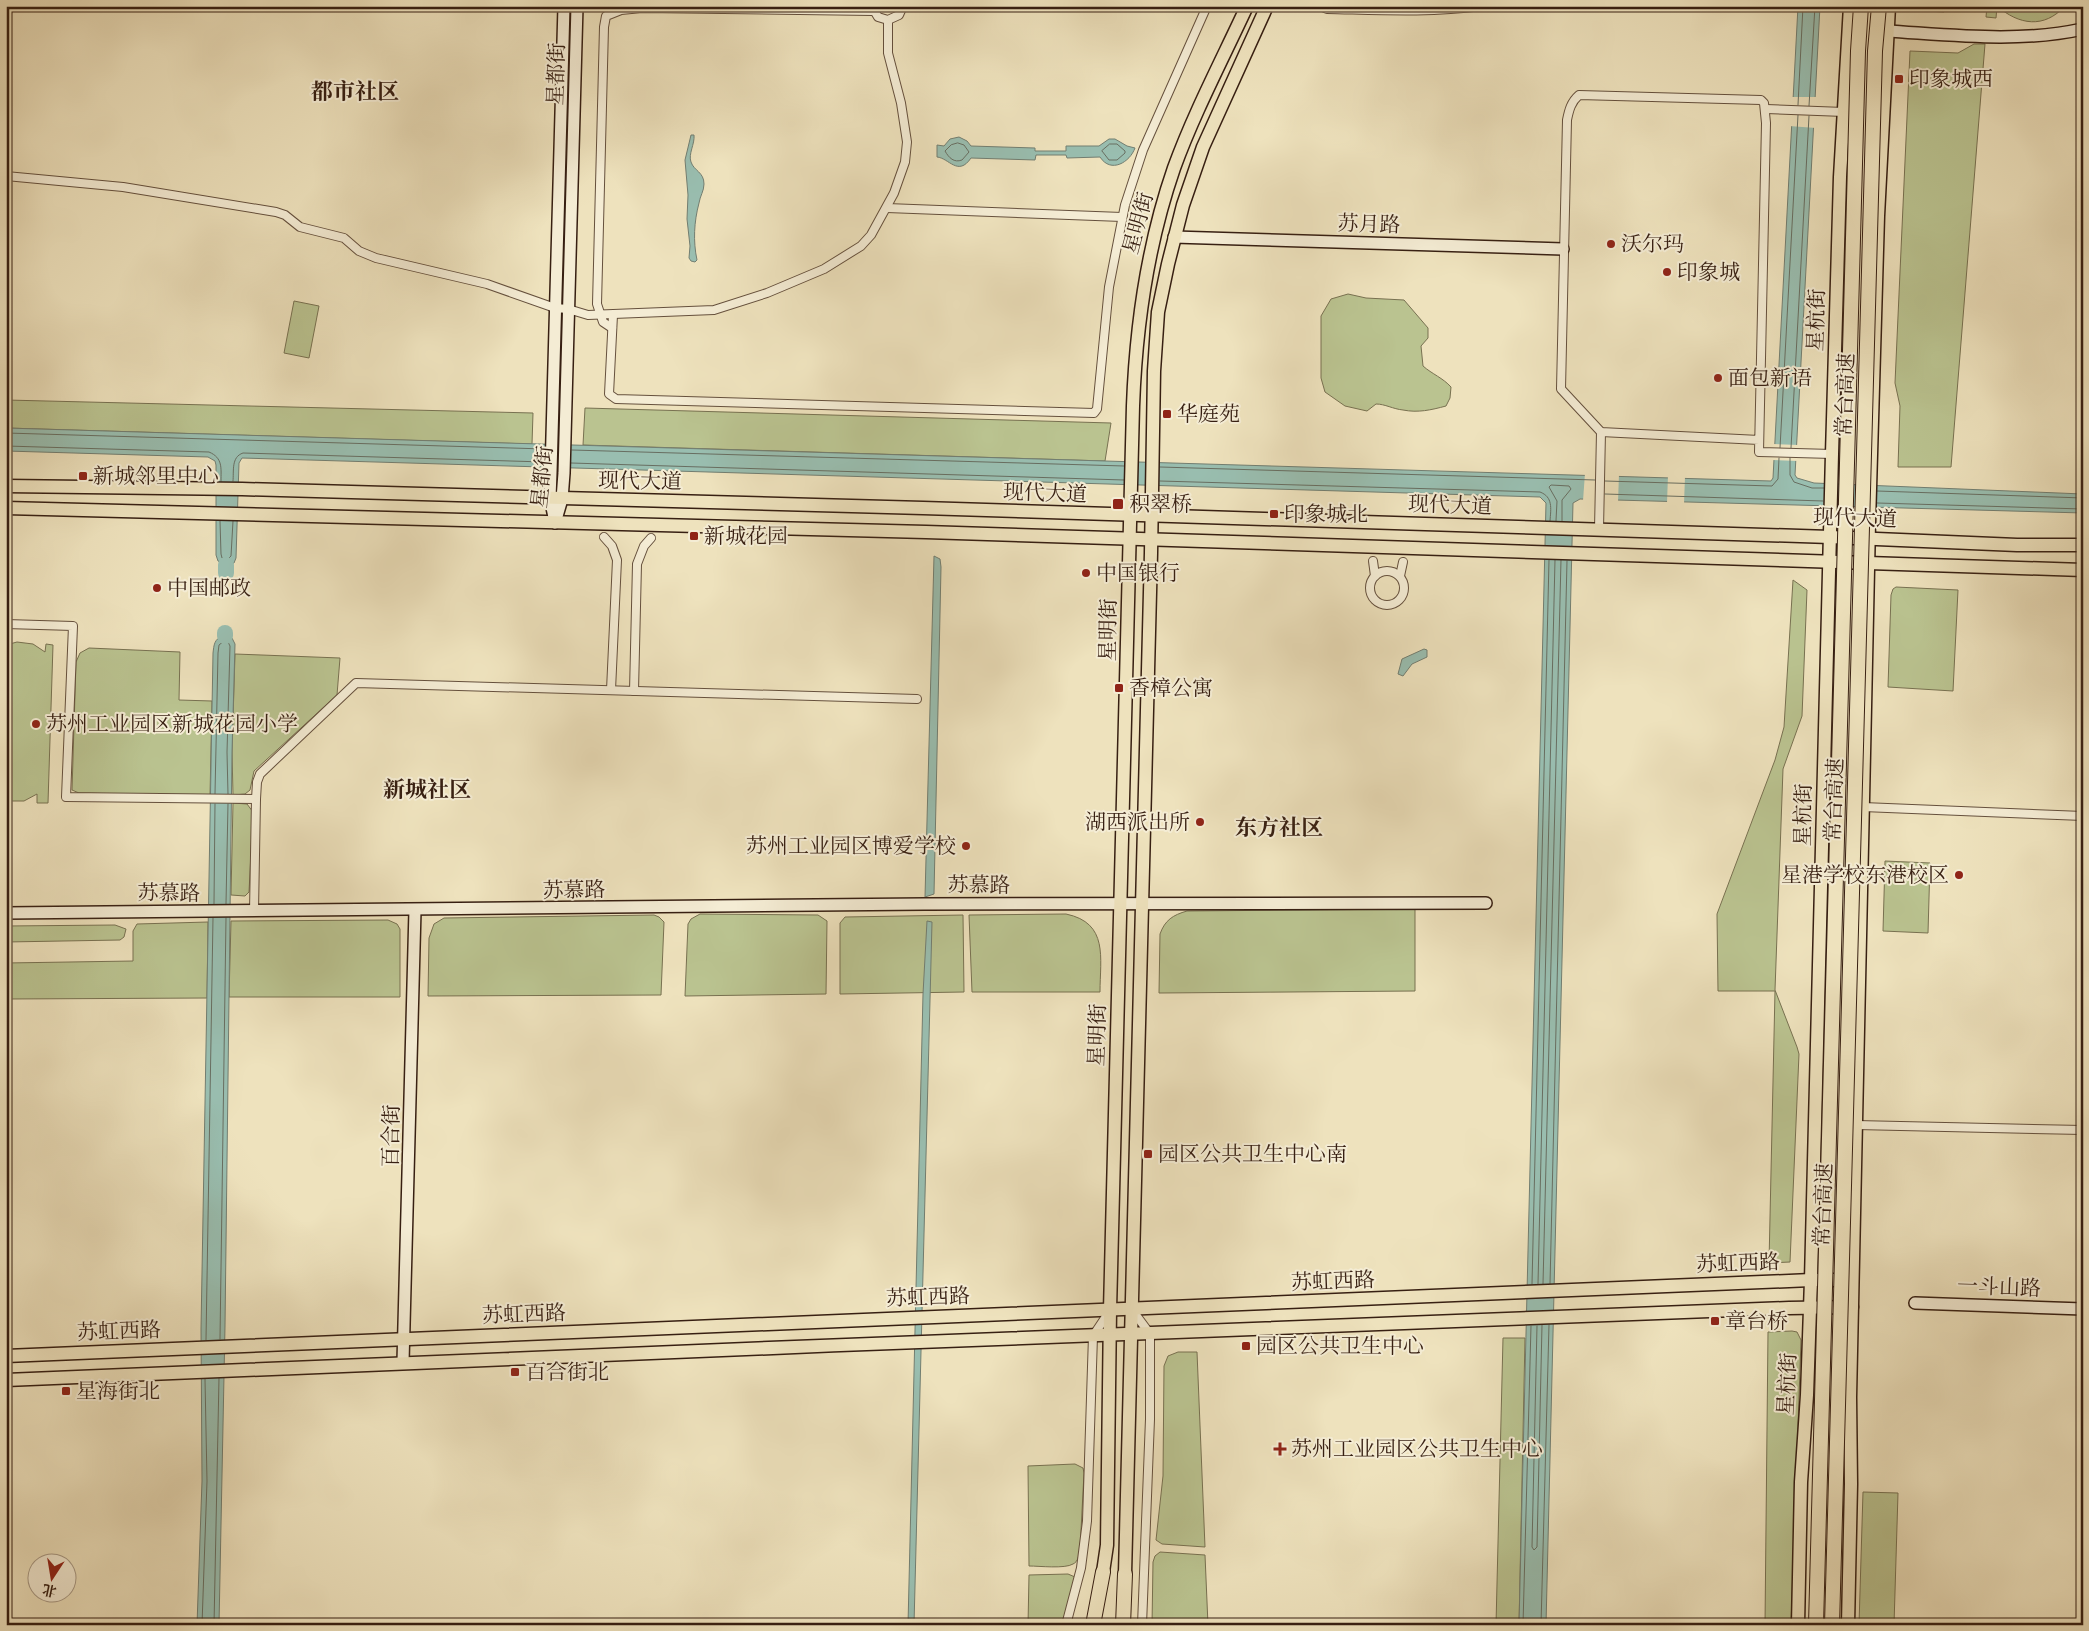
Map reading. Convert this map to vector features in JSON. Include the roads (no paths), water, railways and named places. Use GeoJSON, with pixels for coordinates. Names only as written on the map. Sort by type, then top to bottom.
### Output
{"type":"FeatureCollection","features":[{"type":"Feature","properties":{"kind":"highway","name":"常台高速"},"geometry":{"type":"LineString","coordinates":[[1816,1625],[1857,90],[1861,6]]}},
{"type":"Feature","properties":{"kind":"highway","name":"常台高速"},"geometry":{"type":"LineString","coordinates":[[1832,1625],[1874,71],[1879,6]]}},
{"type":"Feature","properties":{"kind":"highway"},"geometry":{"type":"LineString","coordinates":[[1093,1625],[1104,1572]]}},
{"type":"Feature","properties":{"kind":"highway"},"geometry":{"type":"LineString","coordinates":[[1123,1625],[1125,1574]]}},
{"type":"Feature","properties":{"kind":"main road","name":"星都街"},"geometry":{"type":"LineString","coordinates":[[555,523],[556,498],[551,472],[564,6]]}},
{"type":"Feature","properties":{"kind":"main road","name":"星都街"},"geometry":{"type":"LineString","coordinates":[[556,498],[564,473],[577,6]]}},
{"type":"Feature","properties":{"kind":"main road","name":"星明街"},"geometry":{"type":"LineString","coordinates":[[1104,1572],[1107,1546],[1110,1310],[1131,489],[1138,324],[1154,233],[1184,142],[1247,6]]}},
{"type":"Feature","properties":{"kind":"main road","name":"星明街"},"geometry":{"type":"LineString","coordinates":[[1125,1574],[1152,516],[1152,408],[1157,326],[1174,237],[1192,176],[1203,147],[1267,6]]}},
{"type":"Feature","properties":{"kind":"main road","name":"星杭街"},"geometry":{"type":"LineString","coordinates":[[1798,1625],[1801,1488],[1807,1395],[1811,1280],[1831,480],[1844,112],[1850,6]]}},
{"type":"Feature","properties":{"kind":"main road"},"geometry":{"type":"LineString","coordinates":[[1848,1625],[1852,1280],[1868,563],[1878,226],[1889,6]]}},
{"type":"Feature","properties":{"kind":"main road"},"geometry":{"type":"LineString","coordinates":[[1888,31],[2008,38],[2045,36],[2083,29]]}},
{"type":"Feature","properties":{"kind":"main road","name":"苏月路"},"geometry":{"type":"LineString","coordinates":[[1174,237],[1563,249]]}},
{"type":"Feature","properties":{"kind":"main road","name":"现代大道"},"geometry":{"type":"LineString","coordinates":[[6,486],[210,488],[1574,528],[2083,545]]}},
{"type":"Feature","properties":{"kind":"main road","name":"现代大道"},"geometry":{"type":"LineString","coordinates":[[6,508],[926,532],[1151,541],[2083,570]]}},
{"type":"Feature","properties":{"kind":"main road","name":"苏慕路"},"geometry":{"type":"LineString","coordinates":[[6,913],[1121,904],[1486,904]]}},
{"type":"Feature","properties":{"kind":"main road","name":"百合街"},"geometry":{"type":"LineString","coordinates":[[403,1362],[415,910]]}},
{"type":"Feature","properties":{"kind":"main road","name":"苏虹西路"},"geometry":{"type":"LineString","coordinates":[[6,1356],[1811,1280],[1852,1280]]}},
{"type":"Feature","properties":{"kind":"main road","name":"一斗山路"},"geometry":{"type":"LineString","coordinates":[[1915,1303],[2083,1308]]}},
{"type":"Feature","properties":{"kind":"main road","name":"苏虹西路"},"geometry":{"type":"LineString","coordinates":[[6,1380],[918,1341],[1110,1336],[1810,1307],[1852,1308]]}},
{"type":"Feature","properties":{"kind":"street"},"geometry":{"type":"LineString","coordinates":[[6,17],[9,6]]}},
{"type":"Feature","properties":{"kind":"street"},"geometry":{"type":"LineString","coordinates":[[612,328],[602,322],[596,304],[604,27],[606,16],[621,10],[642,8],[873,9],[878,17],[888,20],[899,15],[903,6]]}},
{"type":"Feature","properties":{"kind":"street"},"geometry":{"type":"LineString","coordinates":[[613,315],[609,394],[616,400],[1094,413],[1097,408],[1109,287],[1122,217],[1143,150],[1207,6]]}},
{"type":"Feature","properties":{"kind":"street"},"geometry":{"type":"LineString","coordinates":[[1320,6],[1327,9],[1448,10],[1481,6]]}},
{"type":"Feature","properties":{"kind":"street"},"geometry":{"type":"LineString","coordinates":[[6,176],[122,187],[276,212],[283,214],[300,227],[344,238],[359,251],[376,258],[487,284],[556,308],[568,308],[588,315],[714,310],[794,283],[824,269],[861,246],[871,235],[887,208],[905,162],[906,142],[901,103],[888,53],[888,20]]}},
{"type":"Feature","properties":{"kind":"street"},"geometry":{"type":"LineString","coordinates":[[1759,440],[1601,432],[1561,390],[1567,120],[1570,107],[1574,100],[1580,96],[1761,100],[1764,103],[1766,109],[1759,452],[1832,454]]}},
{"type":"Feature","properties":{"kind":"street"},"geometry":{"type":"LineString","coordinates":[[1766,109],[1844,112]]}},
{"type":"Feature","properties":{"kind":"street"},"geometry":{"type":"LineString","coordinates":[[887,208],[1122,217]]}},
{"type":"Feature","properties":{"kind":"street"},"geometry":{"type":"LineString","coordinates":[[1598,529],[1601,432]]}},
{"type":"Feature","properties":{"kind":"street"},"geometry":{"type":"LineString","coordinates":[[604,537],[612,546],[617,560],[611,690]]}},
{"type":"Feature","properties":{"kind":"street"},"geometry":{"type":"LineString","coordinates":[[634,691],[638,564],[644,546],[651,538]]}},
{"type":"Feature","properties":{"kind":"street"},"geometry":{"type":"LineString","coordinates":[[1373,561],[1374,576],[1370,586],[1372,598],[1382,605],[1394,605],[1402,597],[1405,586],[1400,576],[1390,571],[1374,576]]}},
{"type":"Feature","properties":{"kind":"street"},"geometry":{"type":"LineString","coordinates":[[1400,576],[1403,562]]}},
{"type":"Feature","properties":{"kind":"street"},"geometry":{"type":"LineString","coordinates":[[6,624],[73,626],[66,797],[256,799]]}},
{"type":"Feature","properties":{"kind":"street"},"geometry":{"type":"LineString","coordinates":[[254,911],[256,799],[257,782],[262,770],[356,683],[918,699]]}},
{"type":"Feature","properties":{"kind":"street"},"geometry":{"type":"LineString","coordinates":[[1863,807],[2083,816]]}},
{"type":"Feature","properties":{"kind":"street"},"geometry":{"type":"LineString","coordinates":[[1856,1125],[2083,1130]]}},
{"type":"Feature","properties":{"kind":"street"},"geometry":{"type":"LineString","coordinates":[[1132,1309],[1150,1334],[1148,1500],[1142,1625]]}},
{"type":"Feature","properties":{"kind":"street"},"geometry":{"type":"LineString","coordinates":[[1066,1625],[1081,1570],[1087,1521],[1093,1336],[1110,1310]]}},
{"type":"Feature","properties":{"kind":"water"},"geometry":{"type":"Polygon","coordinates":[[[1798,6],[1820,6],[1795,475],[1797,478],[1814,483],[2083,494],[2083,513],[1580,499],[1573,503],[1546,1625],[1519,1625],[1546,503],[1540,497],[242,458],[239,463],[236,558],[234,563],[226,565],[218,561],[216,555],[216,465],[215,461],[208,457],[6,451],[6,428],[1771,481],[1773,478],[1798,6]]]}},
{"type":"Feature","properties":{"kind":"water"},"geometry":{"type":"Polygon","coordinates":[[[691,135],[694,135],[694,138],[690,156],[691,162],[704,180],[695,224],[697,260],[695,262],[689,258],[688,195],[685,160],[691,135]]]}},
{"type":"Feature","properties":{"kind":"water"},"geometry":{"type":"Polygon","coordinates":[[[959,137],[967,141],[971,146],[1035,148],[1035,151],[1066,151],[1066,146],[1099,146],[1109,139],[1115,139],[1135,148],[1129,158],[1115,165],[1109,165],[1100,157],[1067,158],[1066,155],[1036,155],[1035,160],[971,158],[962,166],[958,166],[937,157],[937,145],[944,146],[950,139],[959,137]]]}},
{"type":"Feature","properties":{"kind":"water"},"geometry":{"type":"Polygon","coordinates":[[[934,556],[940,559],[941,567],[934,894],[925,897],[934,556]]]}},
{"type":"Feature","properties":{"kind":"water"},"geometry":{"type":"Polygon","coordinates":[[[223,636],[232,638],[235,644],[219,1625],[197,1625],[202,1481],[201,1329],[213,653],[216,641],[223,636]]]}},
{"type":"Feature","properties":{"kind":"water"},"geometry":{"type":"Polygon","coordinates":[[[1424,649],[1427,650],[1427,657],[1412,664],[1403,676],[1398,674],[1402,659],[1424,649]]]}},
{"type":"Feature","properties":{"kind":"water"},"geometry":{"type":"Polygon","coordinates":[[[927,921],[932,922],[914,1625],[908,1625],[923,994],[927,921]]]}},
{"type":"Feature","properties":{"kind":"waterway"},"geometry":{"type":"LineString","coordinates":[[226,565],[226,573]]}},
{"type":"Feature","properties":{"kind":"place","name":"印象城西"},"geometry":{"type":"Point","coordinates":[1899,79]}},
{"type":"Feature","properties":{"kind":"place","name":"沃尔玛"},"geometry":{"type":"Point","coordinates":[1611,244]}},
{"type":"Feature","properties":{"kind":"place","name":"印象城"},"geometry":{"type":"Point","coordinates":[1667,272]}},
{"type":"Feature","properties":{"kind":"place","name":"面包新语"},"geometry":{"type":"Point","coordinates":[1718,378]}},
{"type":"Feature","properties":{"kind":"place","name":"华庭苑"},"geometry":{"type":"Point","coordinates":[1167,414]}},
{"type":"Feature","properties":{"kind":"place","name":"新城邻里中心"},"geometry":{"type":"Point","coordinates":[83,476]}},
{"type":"Feature","properties":{"kind":"place","name":"积翠桥"},"geometry":{"type":"Point","coordinates":[1118,504]}},
{"type":"Feature","properties":{"kind":"place","name":"印象城北"},"geometry":{"type":"Point","coordinates":[1274,514]}},
{"type":"Feature","properties":{"kind":"place","name":"新城花园"},"geometry":{"type":"Point","coordinates":[694,536]}},
{"type":"Feature","properties":{"kind":"place","name":"中国银行"},"geometry":{"type":"Point","coordinates":[1086,573]}},
{"type":"Feature","properties":{"kind":"place","name":"中国邮政"},"geometry":{"type":"Point","coordinates":[157,588]}},
{"type":"Feature","properties":{"kind":"place","name":"香樟公寓"},"geometry":{"type":"Point","coordinates":[1119,688]}},
{"type":"Feature","properties":{"kind":"place","name":"苏州工业园区新城花园小学"},"geometry":{"type":"Point","coordinates":[36,724]}},
{"type":"Feature","properties":{"kind":"place","name":"湖西派出所"},"geometry":{"type":"Point","coordinates":[1200,822]}},
{"type":"Feature","properties":{"kind":"place","name":"苏州工业园区博爱学校"},"geometry":{"type":"Point","coordinates":[966,846]}},
{"type":"Feature","properties":{"kind":"place","name":"星港学校东港校区"},"geometry":{"type":"Point","coordinates":[1959,875]}},
{"type":"Feature","properties":{"kind":"place","name":"园区公共卫生中心南"},"geometry":{"type":"Point","coordinates":[1148,1154]}},
{"type":"Feature","properties":{"kind":"place","name":"章台桥"},"geometry":{"type":"Point","coordinates":[1715,1321]}},
{"type":"Feature","properties":{"kind":"place","name":"园区公共卫生中心"},"geometry":{"type":"Point","coordinates":[1246,1346]}},
{"type":"Feature","properties":{"kind":"place","name":"百合街北"},"geometry":{"type":"Point","coordinates":[515,1372]}},
{"type":"Feature","properties":{"kind":"place","name":"星海街北"},"geometry":{"type":"Point","coordinates":[66,1391]}},
{"type":"Feature","properties":{"kind":"place","name":"苏州工业园区公共卫生中心"},"geometry":{"type":"Point","coordinates":[1280,1449]}},
{"type":"Feature","properties":{"kind":"district","name":"都市社区"},"geometry":{"type":"Point","coordinates":[355,91]}},
{"type":"Feature","properties":{"kind":"district","name":"新城社区"},"geometry":{"type":"Point","coordinates":[427,789]}},
{"type":"Feature","properties":{"kind":"district","name":"东方社区"},"geometry":{"type":"Point","coordinates":[1279,827]}}]}
